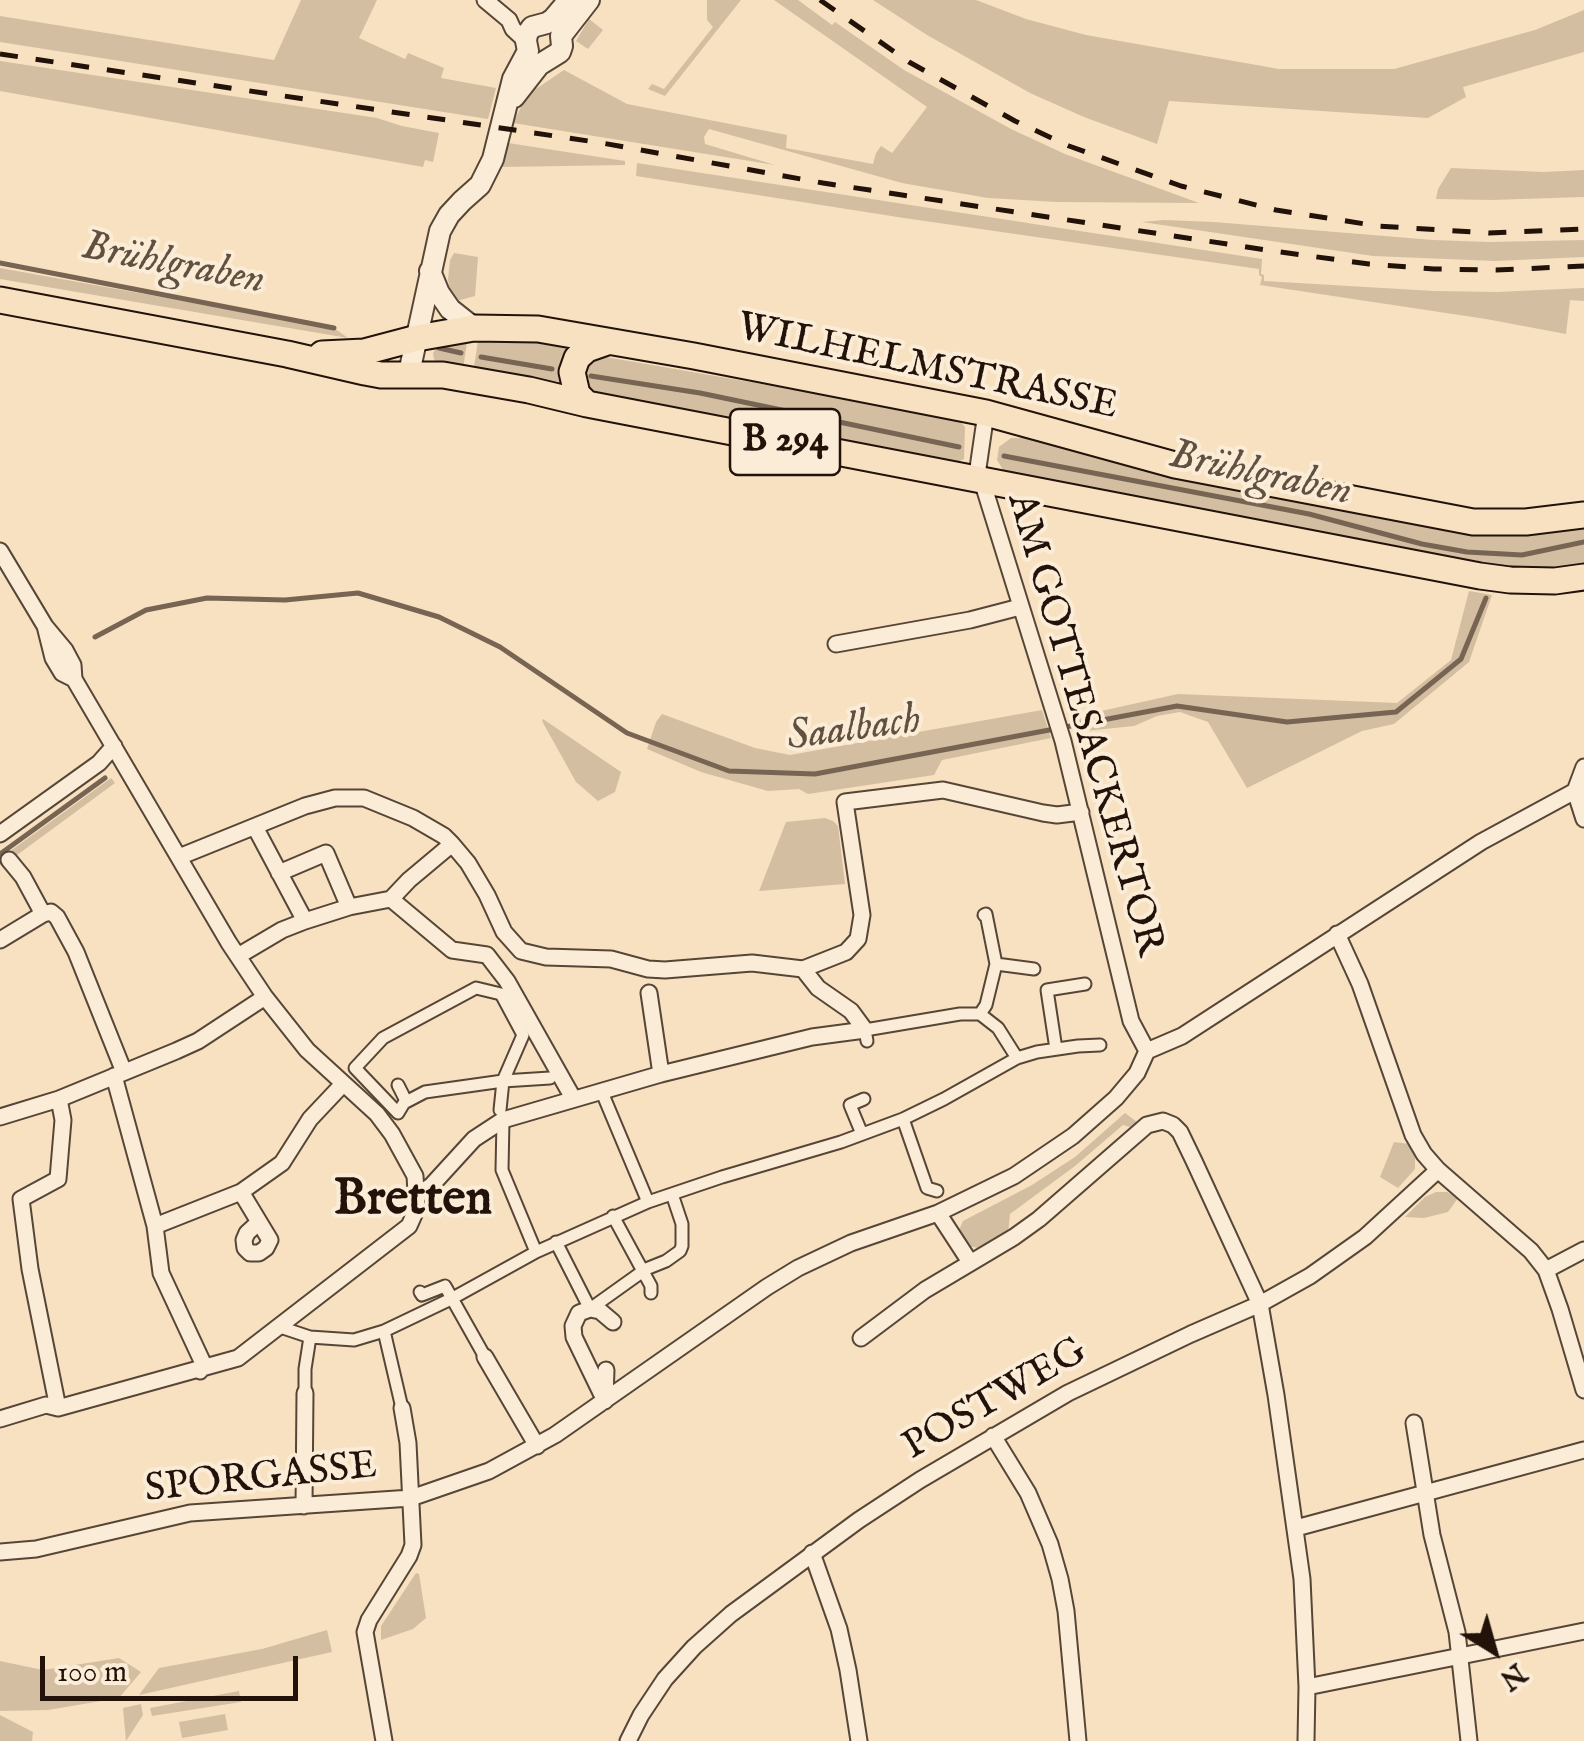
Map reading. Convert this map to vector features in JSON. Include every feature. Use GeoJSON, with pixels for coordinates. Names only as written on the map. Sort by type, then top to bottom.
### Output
{"type":"FeatureCollection","features":[{"type":"Feature","properties":{"kind":"main road","name":"WILHELMSTRASSE"},"geometry":{"type":"LineString","coordinates":[[3,302],[380,375],[442,375],[529,390],[1480,576],[1554,582],[1584,577]]}},
{"type":"Feature","properties":{"kind":"main road","name":"WILHELMSTRASSE"},"geometry":{"type":"LineString","coordinates":[[287,354],[364,352],[474,328],[538,329],[986,413],[1176,465],[1473,522],[1526,522],[1584,515]]}},
{"type":"Feature","properties":{"kind":"main road"},"geometry":{"type":"LineString","coordinates":[[588,404],[577,394],[572,372],[577,358],[587,349],[607,342]]}},
{"type":"Feature","properties":{"kind":"street"},"geometry":{"type":"LineString","coordinates":[[485,0],[540,40]]}},
{"type":"Feature","properties":{"kind":"street"},"geometry":{"type":"LineString","coordinates":[[409,374],[440,231],[462,200],[480,185],[493,159],[508,104],[540,40],[570,0]]}},
{"type":"Feature","properties":{"kind":"street"},"geometry":{"type":"LineString","coordinates":[[540,40],[589,0]]}},
{"type":"Feature","properties":{"kind":"street"},"geometry":{"type":"LineString","coordinates":[[430,270],[450,309],[474,328]]}},
{"type":"Feature","properties":{"kind":"street","name":"AM GOTTESACKERTOR"},"geometry":{"type":"LineString","coordinates":[[986,413],[978,468],[1056,719],[1131,1021],[1147,1051]]}},
{"type":"Feature","properties":{"kind":"street"},"geometry":{"type":"LineString","coordinates":[[0,551],[46,626],[62,673],[74,679],[264,998],[308,1050],[377,1114],[414,1176],[418,1195],[409,1226],[238,1358],[58,1408],[46,1405],[0,1418]]}},
{"type":"Feature","properties":{"kind":"street"},"geometry":{"type":"LineString","coordinates":[[836,644],[1020,608]]}},
{"type":"Feature","properties":{"kind":"street"},"geometry":{"type":"LineString","coordinates":[[0,834],[99,763],[114,746]]}},
{"type":"Feature","properties":{"kind":"street"},"geometry":{"type":"LineString","coordinates":[[1584,766],[1580,791],[1584,820]]}},
{"type":"Feature","properties":{"kind":"street"},"geometry":{"type":"LineString","coordinates":[[180,857],[305,806],[335,798],[364,798],[444,836],[468,863],[504,932],[520,951],[546,957],[612,959],[648,969],[727,964],[803,969],[846,952],[858,939],[862,915],[845,802],[942,790],[1043,813],[1081,812]]}},
{"type":"Feature","properties":{"kind":"street"},"geometry":{"type":"LineString","coordinates":[[1147,1051],[1182,1036],[1481,842],[1580,791]]}},
{"type":"Feature","properties":{"kind":"street"},"geometry":{"type":"LineString","coordinates":[[255,826],[305,920]]}},
{"type":"Feature","properties":{"kind":"street"},"geometry":{"type":"LineString","coordinates":[[238,956],[305,920],[391,899],[452,844]]}},
{"type":"Feature","properties":{"kind":"street"},"geometry":{"type":"LineString","coordinates":[[280,873],[326,853],[349,907]]}},
{"type":"Feature","properties":{"kind":"street"},"geometry":{"type":"LineString","coordinates":[[9,860],[43,914]]}},
{"type":"Feature","properties":{"kind":"street"},"geometry":{"type":"LineString","coordinates":[[391,899],[452,950],[487,955],[507,980],[573,1098]]}},
{"type":"Feature","properties":{"kind":"street"},"geometry":{"type":"LineString","coordinates":[[0,940],[51,912],[76,952],[120,1074],[155,1226],[161,1273],[202,1361],[200,1370]]}},
{"type":"Feature","properties":{"kind":"street"},"geometry":{"type":"LineString","coordinates":[[980,1014],[996,964],[984,915]]}},
{"type":"Feature","properties":{"kind":"street"},"geometry":{"type":"LineString","coordinates":[[487,955],[504,932]]}},
{"type":"Feature","properties":{"kind":"street"},"geometry":{"type":"LineString","coordinates":[[1337,934],[1360,984],[1424,1154],[1546,1270],[1584,1390]]}},
{"type":"Feature","properties":{"kind":"street"},"geometry":{"type":"LineString","coordinates":[[996,964],[1018,967],[1040,979],[1085,984]]}},
{"type":"Feature","properties":{"kind":"street"},"geometry":{"type":"LineString","coordinates":[[803,969],[818,988],[851,1010],[866,1035]]}},
{"type":"Feature","properties":{"kind":"street"},"geometry":{"type":"LineString","coordinates":[[1040,979],[1056,1049]]}},
{"type":"Feature","properties":{"kind":"street"},"geometry":{"type":"LineString","coordinates":[[536,1252],[502,1170],[503,1082],[523,1035],[501,994],[476,988],[383,1038],[355,1068],[398,1113],[406,1101],[424,1092],[503,1082],[550,1078]]}},
{"type":"Feature","properties":{"kind":"street"},"geometry":{"type":"LineString","coordinates":[[648,993],[661,1074]]}},
{"type":"Feature","properties":{"kind":"street"},"geometry":{"type":"LineString","coordinates":[[0,1117],[59,1098],[198,1040],[264,998]]}},
{"type":"Feature","properties":{"kind":"street"},"geometry":{"type":"LineString","coordinates":[[418,1195],[502,1115],[812,1037],[866,1035],[960,1014],[980,1014],[998,1028],[1017,1058]]}},
{"type":"Feature","properties":{"kind":"street"},"geometry":{"type":"LineString","coordinates":[[280,1327],[310,1337],[354,1340],[384,1332],[556,1242],[648,1202],[903,1119],[1017,1058],[1056,1049],[1100,1046]]}},
{"type":"Feature","properties":{"kind":"street","name":"SPORGASSE"},"geometry":{"type":"LineString","coordinates":[[0,1552],[36,1549],[190,1513],[411,1498],[490,1471],[537,1446],[798,1268],[851,1243],[938,1213],[1014,1176],[1074,1136],[1137,1074],[1147,1051]]}},
{"type":"Feature","properties":{"kind":"street"},"geometry":{"type":"LineString","coordinates":[[155,1226],[241,1192],[282,1163],[310,1119],[343,1084]]}},
{"type":"Feature","properties":{"kind":"street"},"geometry":{"type":"LineString","coordinates":[[398,1085],[406,1101]]}},
{"type":"Feature","properties":{"kind":"street"},"geometry":{"type":"LineString","coordinates":[[601,1090],[648,1202]]}},
{"type":"Feature","properties":{"kind":"street"},"geometry":{"type":"LineString","coordinates":[[58,1408],[45,1354],[21,1199],[58,1179],[63,1120],[59,1098]]}},
{"type":"Feature","properties":{"kind":"street"},"geometry":{"type":"LineString","coordinates":[[862,1134],[850,1105],[864,1099]]}},
{"type":"Feature","properties":{"kind":"street"},"geometry":{"type":"LineString","coordinates":[[903,1119],[927,1188],[937,1191]]}},
{"type":"Feature","properties":{"kind":"street"},"geometry":{"type":"LineString","coordinates":[[861,1338],[914,1298],[1014,1237],[1147,1125],[1163,1121],[1173,1125],[1180,1132],[1260,1304],[1302,1580],[1306,1741]]}},
{"type":"Feature","properties":{"kind":"street","name":"POSTWEG"},"geometry":{"type":"LineString","coordinates":[[628,1741],[640,1715],[665,1679],[694,1647],[812,1553],[993,1436],[1068,1393],[1260,1304],[1310,1276],[1365,1238],[1438,1170]]}},
{"type":"Feature","properties":{"kind":"street"},"geometry":{"type":"LineString","coordinates":[[241,1192],[259,1222]]}},
{"type":"Feature","properties":{"kind":"street"},"geometry":{"type":"LineString","coordinates":[[605,1401],[574,1337],[574,1319],[644,1270],[682,1254],[682,1224],[672,1194]]}},
{"type":"Feature","properties":{"kind":"street"},"geometry":{"type":"LineString","coordinates":[[938,1213],[970,1262]]}},
{"type":"Feature","properties":{"kind":"street"},"geometry":{"type":"LineString","coordinates":[[613,1216],[653,1289]]}},
{"type":"Feature","properties":{"kind":"street"},"geometry":{"type":"LineString","coordinates":[[556,1242],[590,1309]]}},
{"type":"Feature","properties":{"kind":"street"},"geometry":{"type":"LineString","coordinates":[[1546,1270],[1584,1250]]}},
{"type":"Feature","properties":{"kind":"street"},"geometry":{"type":"LineString","coordinates":[[420,1292],[422,1295],[445,1286],[537,1446]]}},
{"type":"Feature","properties":{"kind":"street"},"geometry":{"type":"LineString","coordinates":[[590,1309],[600,1311],[613,1322]]}},
{"type":"Feature","properties":{"kind":"street"},"geometry":{"type":"LineString","coordinates":[[384,1332],[408,1442],[411,1498],[411,1551],[368,1620],[365,1632],[384,1741]]}},
{"type":"Feature","properties":{"kind":"street"},"geometry":{"type":"LineString","coordinates":[[304,1506],[305,1369],[310,1337]]}},
{"type":"Feature","properties":{"kind":"street"},"geometry":{"type":"LineString","coordinates":[[605,1401],[606,1370]]}},
{"type":"Feature","properties":{"kind":"street"},"geometry":{"type":"LineString","coordinates":[[1414,1423],[1432,1535],[1457,1632],[1468,1741]]}},
{"type":"Feature","properties":{"kind":"street"},"geometry":{"type":"LineString","coordinates":[[993,1436],[1034,1504],[1060,1578],[1078,1741]]}},
{"type":"Feature","properties":{"kind":"street"},"geometry":{"type":"LineString","coordinates":[[1296,1528],[1584,1450]]}},
{"type":"Feature","properties":{"kind":"street"},"geometry":{"type":"LineString","coordinates":[[812,1553],[839,1629],[859,1741]]}},
{"type":"Feature","properties":{"kind":"street"},"geometry":{"type":"LineString","coordinates":[[1307,1688],[1584,1631]]}},
{"type":"Feature","properties":{"kind":"shaded area"},"geometry":{"type":"Polygon","coordinates":[[[301,0],[377,0],[359,38],[405,59],[408,53],[444,68],[441,78],[496,88],[488,119],[0,42],[0,16],[274,60],[301,0]]]}},
{"type":"Feature","properties":{"kind":"shaded area"},"geometry":{"type":"Polygon","coordinates":[[[707,0],[741,0],[665,96],[648,89],[652,84],[664,89],[713,27],[707,20],[707,0]]]}},
{"type":"Feature","properties":{"kind":"shaded area"},"geometry":{"type":"Polygon","coordinates":[[[774,0],[798,0],[904,70],[1011,129],[1065,154],[1199,203],[988,198],[902,183],[709,129],[705,144],[775,165],[513,123],[527,95],[564,70],[627,104],[787,135],[786,148],[873,164],[881,146],[892,153],[927,107],[774,0]]]}},
{"type":"Feature","properties":{"kind":"shaded area"},"geometry":{"type":"Polygon","coordinates":[[[873,0],[976,0],[1086,35],[1279,69],[1394,69],[1535,30],[1584,10],[1584,52],[1463,87],[1466,97],[1428,118],[1169,101],[1157,144],[1030,93],[873,0]]]}},
{"type":"Feature","properties":{"kind":"shaded area"},"geometry":{"type":"Polygon","coordinates":[[[589,19],[603,30],[588,49],[576,41],[589,19]]]}},
{"type":"Feature","properties":{"kind":"shaded area"},"geometry":{"type":"Polygon","coordinates":[[[0,61],[377,118],[439,133],[433,162],[425,160],[423,167],[0,91],[0,61]]]}},
{"type":"Feature","properties":{"kind":"shaded area"},"geometry":{"type":"Polygon","coordinates":[[[508,143],[625,161],[625,165],[502,167],[508,143]]]}},
{"type":"Feature","properties":{"kind":"shaded area"},"geometry":{"type":"Polygon","coordinates":[[[637,163],[1262,259],[1264,281],[1434,291],[1584,288],[1584,301],[1570,300],[1566,334],[1260,285],[1259,269],[636,176],[637,163]]]}},
{"type":"Feature","properties":{"kind":"shaded area"},"geometry":{"type":"Polygon","coordinates":[[[1451,168],[1584,170],[1584,197],[1436,199],[1451,168]]]}},
{"type":"Feature","properties":{"kind":"shaded area"},"geometry":{"type":"Polygon","coordinates":[[[1164,220],[1433,240],[1584,240],[1584,257],[1495,261],[1373,256],[1142,222],[1164,220]]]}},
{"type":"Feature","properties":{"kind":"shaded area"},"geometry":{"type":"Polygon","coordinates":[[[454,253],[478,257],[475,296],[453,302],[448,280],[454,253]]]}},
{"type":"Feature","properties":{"kind":"shaded area"},"geometry":{"type":"Polygon","coordinates":[[[0,268],[334,328],[348,338],[0,279],[0,268]]]}},
{"type":"Feature","properties":{"kind":"shaded area"},"geometry":{"type":"Polygon","coordinates":[[[468,336],[463,369],[437,363],[433,354],[437,345],[468,336]]]}},
{"type":"Feature","properties":{"kind":"shaded area"},"geometry":{"type":"Polygon","coordinates":[[[508,338],[576,347],[561,368],[561,383],[568,396],[473,373],[478,341],[508,338]]]}},
{"type":"Feature","properties":{"kind":"shaded area"},"geometry":{"type":"Polygon","coordinates":[[[606,357],[957,418],[965,427],[964,459],[957,462],[595,395],[585,384],[585,370],[595,359],[606,357]]]}},
{"type":"Feature","properties":{"kind":"shaded area"},"geometry":{"type":"Polygon","coordinates":[[[1022,435],[1165,474],[1584,525],[1584,571],[1522,575],[1005,473],[997,460],[999,447],[1022,435]]]}},
{"type":"Feature","properties":{"kind":"shaded area"},"geometry":{"type":"Polygon","coordinates":[[[1469,591],[1492,595],[1469,662],[1394,724],[1362,731],[1247,788],[1208,722],[1180,712],[1134,726],[1075,732],[1070,718],[1178,694],[1397,703],[1451,660],[1469,591]]]}},
{"type":"Feature","properties":{"kind":"shaded area"},"geometry":{"type":"Polygon","coordinates":[[[1042,710],[1051,738],[942,760],[934,775],[808,794],[799,789],[768,791],[701,772],[647,749],[662,714],[755,748],[790,755],[1042,710]]]}},
{"type":"Feature","properties":{"kind":"shaded area"},"geometry":{"type":"Polygon","coordinates":[[[543,719],[621,772],[615,792],[598,801],[576,782],[543,719]]]}},
{"type":"Feature","properties":{"kind":"shaded area"},"geometry":{"type":"Polygon","coordinates":[[[111,778],[115,783],[13,858],[9,852],[111,778]]]}},
{"type":"Feature","properties":{"kind":"shaded area"},"geometry":{"type":"Polygon","coordinates":[[[825,818],[838,826],[845,884],[759,891],[786,822],[825,818]]]}},
{"type":"Feature","properties":{"kind":"shaded area"},"geometry":{"type":"Polygon","coordinates":[[[1125,1113],[1137,1122],[1130,1127],[1123,1125],[1010,1214],[1008,1233],[978,1248],[962,1240],[959,1230],[963,1221],[1075,1157],[1125,1113]]]}},
{"type":"Feature","properties":{"kind":"shaded area"},"geometry":{"type":"Polygon","coordinates":[[[1394,1142],[1409,1144],[1415,1157],[1415,1169],[1398,1188],[1380,1177],[1394,1142]]]}},
{"type":"Feature","properties":{"kind":"shaded area"},"geometry":{"type":"Polygon","coordinates":[[[1436,1192],[1458,1198],[1448,1212],[1424,1218],[1405,1217],[1425,1197],[1436,1192]]]}},
{"type":"Feature","properties":{"kind":"shaded area"},"geometry":{"type":"Polygon","coordinates":[[[416,1573],[426,1618],[413,1629],[381,1640],[381,1626],[416,1573]]]}},
{"type":"Feature","properties":{"kind":"shaded area"},"geometry":{"type":"Polygon","coordinates":[[[327,1630],[332,1652],[139,1695],[159,1668],[262,1649],[327,1630]]]}},
{"type":"Feature","properties":{"kind":"shaded area"},"geometry":{"type":"Polygon","coordinates":[[[119,1658],[141,1672],[119,1698],[48,1710],[0,1711],[0,1661],[43,1670],[119,1658]]]}},
{"type":"Feature","properties":{"kind":"shaded area"},"geometry":{"type":"Polygon","coordinates":[[[239,1691],[241,1702],[152,1716],[150,1708],[239,1691]]]}},
{"type":"Feature","properties":{"kind":"shaded area"},"geometry":{"type":"Polygon","coordinates":[[[141,1704],[143,1715],[126,1741],[123,1708],[141,1704]]]}},
{"type":"Feature","properties":{"kind":"shaded area"},"geometry":{"type":"Polygon","coordinates":[[[225,1714],[228,1730],[182,1738],[179,1722],[225,1714]]]}},
{"type":"Feature","properties":{"kind":"shaded area"},"geometry":{"type":"Polygon","coordinates":[[[0,1715],[33,1732],[32,1741],[0,1741],[0,1715]]]}},
{"type":"Feature","properties":{"kind":"waterway","name":"Brühlgraben"},"geometry":{"type":"LineString","coordinates":[[0,263],[334,328]]}},
{"type":"Feature","properties":{"kind":"waterway","name":"Brühlgraben"},"geometry":{"type":"LineString","coordinates":[[439,348],[461,353]]}},
{"type":"Feature","properties":{"kind":"waterway","name":"Brühlgraben"},"geometry":{"type":"LineString","coordinates":[[481,357],[552,369]]}},
{"type":"Feature","properties":{"kind":"waterway","name":"Brühlgraben"},"geometry":{"type":"LineString","coordinates":[[591,376],[700,393],[959,447]]}},
{"type":"Feature","properties":{"kind":"waterway","name":"Brühlgraben"},"geometry":{"type":"LineString","coordinates":[[1004,456],[1309,514],[1467,552],[1522,555],[1584,542]]}},
{"type":"Feature","properties":{"kind":"waterway","name":"Saalbach"},"geometry":{"type":"LineString","coordinates":[[95,637],[146,610],[207,598],[285,600],[358,593],[439,617],[500,647],[627,733],[729,771],[815,774],[1177,706],[1287,722],[1396,712],[1461,659],[1486,598]]}},
{"type":"Feature","properties":{"kind":"waterway","name":"Saalbach"},"geometry":{"type":"LineString","coordinates":[[0,854],[105,778]]}},
{"type":"Feature","properties":{"kind":"railway"},"geometry":{"type":"LineString","coordinates":[[820,0],[909,62],[1015,121],[1069,146],[1181,186],[1276,210],[1378,226],[1489,233],[1584,229]]}},
{"type":"Feature","properties":{"kind":"railway"},"geometry":{"type":"LineString","coordinates":[[0,54],[602,143],[823,183],[1369,264],[1496,270],[1584,266]]}},
{"type":"Feature","properties":{"kind":"district","name":"Bretten"},"geometry":{"type":"Point","coordinates":[413,1203]}}]}
